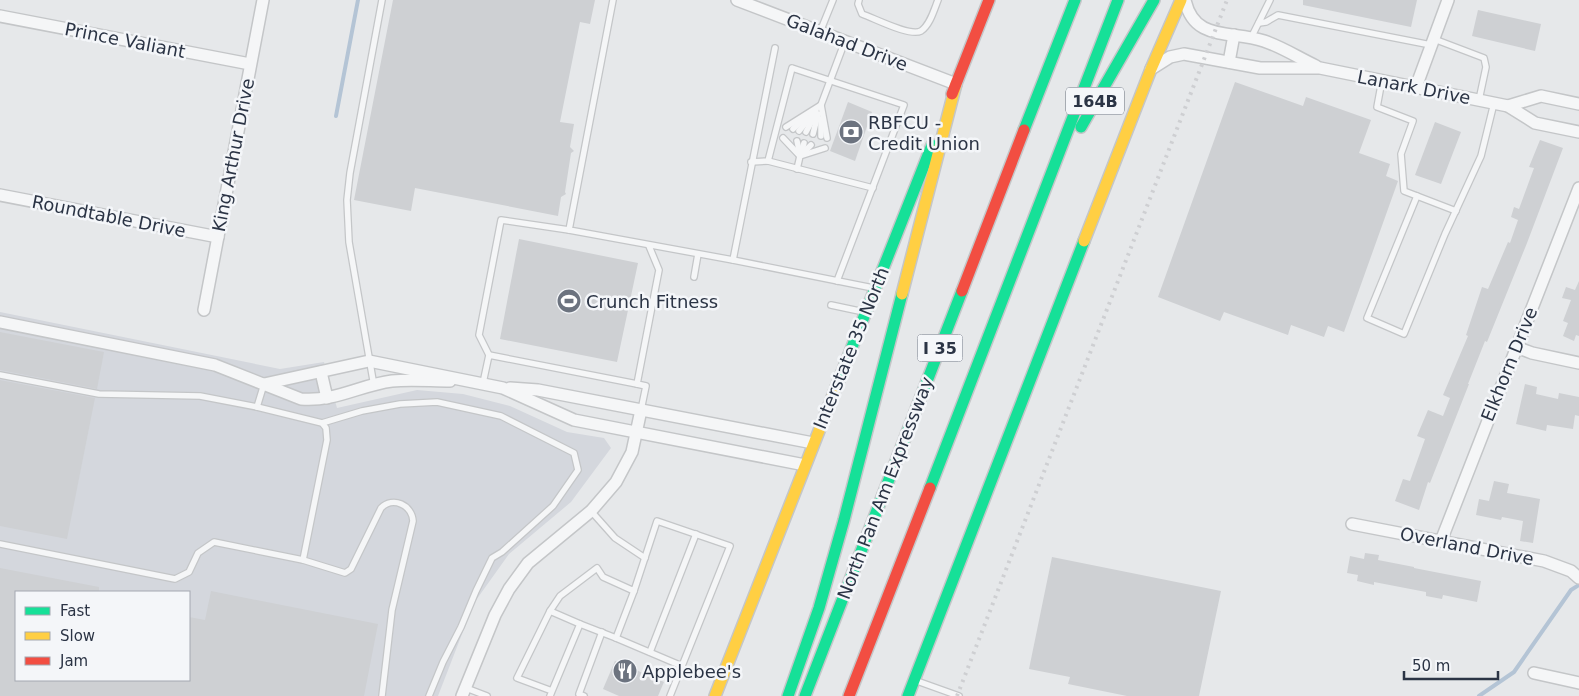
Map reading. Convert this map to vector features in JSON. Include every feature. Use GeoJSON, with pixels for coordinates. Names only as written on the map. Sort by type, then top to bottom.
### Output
{"type":"FeatureCollection","features":[{"type":"Feature","properties":{"kind":"main road","name":"Interstate 35 North"},"geometry":{"type":"LineString","coordinates":[[715,696],[989,0]]}},
{"type":"Feature","properties":{"kind":"main road","name":"North Pan Am Expressway"},"geometry":{"type":"LineString","coordinates":[[805,696],[1075,0]]}},
{"type":"Feature","properties":{"kind":"main road","name":"I 35"},"geometry":{"type":"LineString","coordinates":[[849,696],[1118,0]]}},
{"type":"Feature","properties":{"kind":"main road","name":"164B"},"geometry":{"type":"LineString","coordinates":[[1039,205],[1154,0]]}},
{"type":"Feature","properties":{"kind":"main road"},"geometry":{"type":"LineString","coordinates":[[908,696],[1151,69],[1181,0]]}},
{"type":"Feature","properties":{"kind":"main road"},"geometry":{"type":"LineString","coordinates":[[788,696],[819,608],[844,520],[956,84]]}},
{"type":"Feature","properties":{"kind":"street","name":"King Arthur Drive"},"geometry":{"type":"LineString","coordinates":[[204,310],[263,0]]}},
{"type":"Feature","properties":{"kind":"street","name":"Galahad Drive"},"geometry":{"type":"LineString","coordinates":[[737,0],[956,84]]}},
{"type":"Feature","properties":{"kind":"street","name":"Lanark Drive"},"geometry":{"type":"LineString","coordinates":[[1184,0],[1187,12],[1204,29],[1264,41],[1320,68]]}},
{"type":"Feature","properties":{"kind":"street"},"geometry":{"type":"LineString","coordinates":[[1416,87],[1448,0]]}},
{"type":"Feature","properties":{"kind":"street","name":"Prince Valiant"},"geometry":{"type":"LineString","coordinates":[[0,16],[250,64]]}},
{"type":"Feature","properties":{"kind":"street"},"geometry":{"type":"LineString","coordinates":[[1229,62],[1234,35]]}},
{"type":"Feature","properties":{"kind":"street","name":"Lanark Drive"},"geometry":{"type":"LineString","coordinates":[[1151,69],[1170,57],[1184,54],[1260,68],[1320,68],[1508,106],[1536,123],[1579,132]]}},
{"type":"Feature","properties":{"kind":"street","name":"Lanark Drive"},"geometry":{"type":"LineString","coordinates":[[1508,106],[1541,96],[1579,104]]}},
{"type":"Feature","properties":{"kind":"street","name":"Elkhorn Drive"},"geometry":{"type":"LineString","coordinates":[[1441,540],[1579,188]]}},
{"type":"Feature","properties":{"kind":"street","name":"Roundtable Drive"},"geometry":{"type":"LineString","coordinates":[[0,195],[218,238]]}},
{"type":"Feature","properties":{"kind":"street"},"geometry":{"type":"LineString","coordinates":[[0,322],[191,359],[215,365],[301,398],[315,400],[391,381],[480,382]]}},
{"type":"Feature","properties":{"kind":"street"},"geometry":{"type":"LineString","coordinates":[[1516,347],[1532,353],[1579,363]]}},
{"type":"Feature","properties":{"kind":"street"},"geometry":{"type":"LineString","coordinates":[[264,384],[369,361],[503,388],[574,420],[805,465]]}},
{"type":"Feature","properties":{"kind":"street"},"geometry":{"type":"LineString","coordinates":[[322,372],[327,398]]}},
{"type":"Feature","properties":{"kind":"street"},"geometry":{"type":"LineString","coordinates":[[503,388],[538,390],[813,443]]}},
{"type":"Feature","properties":{"kind":"street"},"geometry":{"type":"LineString","coordinates":[[464,692],[494,615],[509,589],[528,563],[591,511],[616,482],[632,452],[641,410]]}},
{"type":"Feature","properties":{"kind":"street","name":"Overland Drive"},"geometry":{"type":"LineString","coordinates":[[1352,524],[1544,561],[1575,574]]}},
{"type":"Feature","properties":{"kind":"street"},"geometry":{"type":"LineString","coordinates":[[1534,673],[1579,683]]}},
{"type":"Feature","properties":{"kind":"lane"},"geometry":{"type":"LineString","coordinates":[[374,386],[349,242],[347,200],[350,173],[382,0]]}},
{"type":"Feature","properties":{"kind":"lane"},"geometry":{"type":"LineString","coordinates":[[568,230],[613,0]]}},
{"type":"Feature","properties":{"kind":"lane"},"geometry":{"type":"LineString","coordinates":[[820,32],[832,0]]}},
{"type":"Feature","properties":{"kind":"lane"},"geometry":{"type":"LineString","coordinates":[[859,0],[858,4],[862,14],[912,33],[921,31],[928,23],[938,0]]}},
{"type":"Feature","properties":{"kind":"lane"},"geometry":{"type":"LineString","coordinates":[[1251,38],[1270,0]]}},
{"type":"Feature","properties":{"kind":"lane"},"geometry":{"type":"LineString","coordinates":[[1258,23],[1266,22],[1278,15],[1432,42],[1484,58],[1486,67],[1479,100]]}},
{"type":"Feature","properties":{"kind":"lane"},"geometry":{"type":"LineString","coordinates":[[813,134],[821,104],[845,41]]}},
{"type":"Feature","properties":{"kind":"lane"},"geometry":{"type":"LineString","coordinates":[[733,260],[775,48]]}},
{"type":"Feature","properties":{"kind":"lane"},"geometry":{"type":"LineString","coordinates":[[768,161],[792,68],[904,105],[837,281]]}},
{"type":"Feature","properties":{"kind":"lane"},"geometry":{"type":"LineString","coordinates":[[1382,80],[1376,107],[1413,120],[1401,154],[1404,191],[1456,211]]}},
{"type":"Feature","properties":{"kind":"lane"},"geometry":{"type":"LineString","coordinates":[[1417,196],[1367,318],[1404,334],[1481,156],[1494,103]]}},
{"type":"Feature","properties":{"kind":"lane"},"geometry":{"type":"LineString","coordinates":[[786,127],[821,104]]}},
{"type":"Feature","properties":{"kind":"lane"},"geometry":{"type":"LineString","coordinates":[[796,130],[821,104]]}},
{"type":"Feature","properties":{"kind":"lane"},"geometry":{"type":"LineString","coordinates":[[806,132],[821,104]]}},
{"type":"Feature","properties":{"kind":"lane"},"geometry":{"type":"LineString","coordinates":[[821,104],[824,137]]}},
{"type":"Feature","properties":{"kind":"lane"},"geometry":{"type":"LineString","coordinates":[[783,138],[800,156]]}},
{"type":"Feature","properties":{"kind":"lane"},"geometry":{"type":"LineString","coordinates":[[797,169],[800,156],[797,141],[800,156]]}},
{"type":"Feature","properties":{"kind":"lane"},"geometry":{"type":"LineString","coordinates":[[800,156],[811,145]]}},
{"type":"Feature","properties":{"kind":"lane"},"geometry":{"type":"LineString","coordinates":[[800,156],[821,147]]}},
{"type":"Feature","properties":{"kind":"lane"},"geometry":{"type":"LineString","coordinates":[[751,162],[768,161],[873,188]]}},
{"type":"Feature","properties":{"kind":"lane"},"geometry":{"type":"LineString","coordinates":[[480,382],[489,354],[479,335],[501,220],[568,230],[733,260],[875,289]]}},
{"type":"Feature","properties":{"kind":"lane"},"geometry":{"type":"LineString","coordinates":[[637,384],[659,270],[649,246]]}},
{"type":"Feature","properties":{"kind":"lane"},"geometry":{"type":"LineString","coordinates":[[694,277],[698,254]]}},
{"type":"Feature","properties":{"kind":"lane"},"geometry":{"type":"LineString","coordinates":[[831,305],[866,312]]}},
{"type":"Feature","properties":{"kind":"lane"},"geometry":{"type":"LineString","coordinates":[[489,354],[646,386],[641,410]]}},
{"type":"Feature","properties":{"kind":"lane"},"geometry":{"type":"LineString","coordinates":[[0,375],[99,394],[200,396],[257,407],[322,423],[362,411],[400,404],[437,402],[501,416],[574,453],[578,470],[553,506],[502,552],[492,558],[429,696]]}},
{"type":"Feature","properties":{"kind":"lane"},"geometry":{"type":"LineString","coordinates":[[257,407],[264,384]]}},
{"type":"Feature","properties":{"kind":"lane"},"geometry":{"type":"LineString","coordinates":[[303,560],[327,440],[326,428],[322,423]]}},
{"type":"Feature","properties":{"kind":"lane"},"geometry":{"type":"LineString","coordinates":[[0,544],[174,579],[189,572],[198,553],[214,542],[303,560],[345,573],[349,572],[384,505],[396,502],[403,504],[411,512],[413,520],[392,610],[382,696]]}},
{"type":"Feature","properties":{"kind":"lane"},"geometry":{"type":"LineString","coordinates":[[591,511],[615,538],[645,558]]}},
{"type":"Feature","properties":{"kind":"lane"},"geometry":{"type":"LineString","coordinates":[[616,638],[658,521],[730,546],[670,696]]}},
{"type":"Feature","properties":{"kind":"lane"},"geometry":{"type":"LineString","coordinates":[[650,652],[696,534]]}},
{"type":"Feature","properties":{"kind":"lane"},"geometry":{"type":"LineString","coordinates":[[580,624],[551,694],[516,678],[550,611],[560,596],[597,568],[603,577],[634,590]]}},
{"type":"Feature","properties":{"kind":"lane"},"geometry":{"type":"LineString","coordinates":[[550,611],[682,666]]}},
{"type":"Feature","properties":{"kind":"lane"},"geometry":{"type":"LineString","coordinates":[[584,696],[579,694],[602,632]]}},
{"type":"Feature","properties":{"kind":"lane"},"geometry":{"type":"LineString","coordinates":[[915,680],[959,696]]}},
{"type":"Feature","properties":{"kind":"lane"},"geometry":{"type":"LineString","coordinates":[[464,692],[487,696]]}},
{"type":"Feature","properties":{"kind":"shaded area"},"geometry":{"type":"Polygon","coordinates":[[[0,312],[280,369],[324,362],[337,408],[417,390],[463,394],[510,406],[567,432],[604,438],[611,448],[571,502],[509,554],[474,603],[438,696],[0,696],[0,312]]]}},
{"type":"Feature","properties":{"kind":"building"},"geometry":{"type":"Polygon","coordinates":[[[393,0],[595,0],[590,24],[580,22],[560,122],[574,124],[570,147],[574,151],[571,153],[566,194],[561,197],[558,216],[415,188],[411,211],[354,200],[393,0]]]}},
{"type":"Feature","properties":{"kind":"building"},"geometry":{"type":"Polygon","coordinates":[[[1303,0],[1417,0],[1411,27],[1303,5],[1303,0]]]}},
{"type":"Feature","properties":{"kind":"building"},"geometry":{"type":"Polygon","coordinates":[[[1478,10],[1541,24],[1535,51],[1472,36],[1478,10]]]}},
{"type":"Feature","properties":{"kind":"building"},"geometry":{"type":"Polygon","coordinates":[[[1235,82],[1303,106],[1306,97],[1371,120],[1359,153],[1390,164],[1386,176],[1398,181],[1344,332],[1328,326],[1324,337],[1291,325],[1288,335],[1224,312],[1220,321],[1158,297],[1235,82]]]}},
{"type":"Feature","properties":{"kind":"building","name":"RBFCU - Credit Union"},"geometry":{"type":"Polygon","coordinates":[[[848,102],[872,112],[855,161],[830,151],[848,102]]]}},
{"type":"Feature","properties":{"kind":"building"},"geometry":{"type":"Polygon","coordinates":[[[1435,122],[1461,132],[1441,184],[1415,175],[1435,122]]]}},
{"type":"Feature","properties":{"kind":"building"},"geometry":{"type":"Polygon","coordinates":[[[1540,140],[1563,148],[1487,342],[1485,341],[1430,483],[1428,482],[1419,510],[1395,501],[1403,479],[1410,481],[1425,439],[1417,436],[1428,410],[1443,416],[1450,398],[1443,395],[1468,336],[1466,335],[1482,287],[1488,289],[1508,242],[1510,243],[1518,220],[1511,217],[1514,207],[1519,209],[1534,168],[1529,167],[1540,140]]]}},
{"type":"Feature","properties":{"kind":"building","name":"Crunch Fitness"},"geometry":{"type":"Polygon","coordinates":[[[519,239],[638,263],[617,362],[500,339],[519,239]]]}},
{"type":"Feature","properties":{"kind":"building"},"geometry":{"type":"Polygon","coordinates":[[[1579,281],[1579,336],[1576,335],[1574,341],[1563,336],[1568,323],[1563,321],[1571,300],[1562,298],[1566,287],[1575,290],[1579,281]]]}},
{"type":"Feature","properties":{"kind":"building"},"geometry":{"type":"Polygon","coordinates":[[[0,332],[104,352],[97,389],[0,370],[0,332]]]}},
{"type":"Feature","properties":{"kind":"building"},"geometry":{"type":"Polygon","coordinates":[[[0,380],[95,398],[67,539],[0,526],[0,380]]]}},
{"type":"Feature","properties":{"kind":"building"},"geometry":{"type":"Polygon","coordinates":[[[1525,384],[1537,387],[1536,394],[1558,399],[1559,393],[1579,397],[1579,416],[1575,415],[1573,429],[1547,425],[1546,431],[1516,424],[1525,384]]]}},
{"type":"Feature","properties":{"kind":"building"},"geometry":{"type":"Polygon","coordinates":[[[1494,481],[1509,484],[1507,493],[1540,499],[1533,543],[1520,541],[1523,521],[1502,517],[1501,520],[1476,515],[1479,499],[1489,501],[1494,481]]]}},
{"type":"Feature","properties":{"kind":"building"},"geometry":{"type":"Polygon","coordinates":[[[1365,553],[1379,555],[1378,560],[1481,581],[1477,602],[1443,595],[1442,599],[1426,596],[1426,592],[1374,582],[1374,585],[1357,581],[1358,575],[1347,573],[1350,556],[1364,559],[1365,553]]]}},
{"type":"Feature","properties":{"kind":"building"},"geometry":{"type":"Polygon","coordinates":[[[1052,557],[1221,591],[1199,696],[1127,696],[1068,684],[1070,677],[1029,669],[1052,557]]]}},
{"type":"Feature","properties":{"kind":"building"},"geometry":{"type":"Polygon","coordinates":[[[0,568],[99,587],[99,591],[15,591],[15,681],[190,681],[190,617],[205,620],[211,591],[378,624],[364,696],[0,696],[0,568]]]}},
{"type":"Feature","properties":{"kind":"building","name":"Applebee's"},"geometry":{"type":"Polygon","coordinates":[[[615,661],[664,682],[658,696],[619,696],[603,689],[615,661]]]}},
{"type":"Feature","properties":{"kind":"waterway"},"geometry":{"type":"LineString","coordinates":[[336,116],[358,0]]}},
{"type":"Feature","properties":{"kind":"waterway"},"geometry":{"type":"LineString","coordinates":[[1479,696],[1514,672],[1571,590],[1579,585]]}},
{"type":"Feature","properties":{"kind":"railway"},"geometry":{"type":"LineString","coordinates":[[957,696],[1227,0]]}},
{"type":"Feature","properties":{"kind":"traffic: fast"},"geometry":{"type":"LineString","coordinates":[[1024,130],[1075,0]]}},
{"type":"Feature","properties":{"kind":"traffic: fast"},"geometry":{"type":"LineString","coordinates":[[930,488],[1118,0]]}},
{"type":"Feature","properties":{"kind":"traffic: fast"},"geometry":{"type":"LineString","coordinates":[[1081,127],[1154,0]]}},
{"type":"Feature","properties":{"kind":"traffic: fast"},"geometry":{"type":"LineString","coordinates":[[837,385],[932,145]]}},
{"type":"Feature","properties":{"kind":"traffic: fast"},"geometry":{"type":"LineString","coordinates":[[908,696],[1084,241]]}},
{"type":"Feature","properties":{"kind":"traffic: fast"},"geometry":{"type":"LineString","coordinates":[[805,696],[962,291]]}},
{"type":"Feature","properties":{"kind":"traffic: fast"},"geometry":{"type":"LineString","coordinates":[[788,696],[819,608],[844,520],[902,294]]}},
{"type":"Feature","properties":{"kind":"traffic: slow"},"geometry":{"type":"LineString","coordinates":[[1084,241],[1151,69],[1181,0]]}},
{"type":"Feature","properties":{"kind":"traffic: slow"},"geometry":{"type":"LineString","coordinates":[[902,294],[956,84]]}},
{"type":"Feature","properties":{"kind":"traffic: slow"},"geometry":{"type":"LineString","coordinates":[[715,696],[837,385]]}},
{"type":"Feature","properties":{"kind":"traffic: jam"},"geometry":{"type":"LineString","coordinates":[[952,94],[989,0]]}},
{"type":"Feature","properties":{"kind":"traffic: jam"},"geometry":{"type":"LineString","coordinates":[[962,291],[1024,130]]}},
{"type":"Feature","properties":{"kind":"traffic: jam"},"geometry":{"type":"LineString","coordinates":[[849,696],[930,488]]}},
{"type":"Feature","properties":{"kind":"place","name":"RBFCU - Credit Union"},"geometry":{"type":"Point","coordinates":[851,132]}},
{"type":"Feature","properties":{"kind":"place","name":"Crunch Fitness"},"geometry":{"type":"Point","coordinates":[569,301]}},
{"type":"Feature","properties":{"kind":"place","name":"Applebee's"},"geometry":{"type":"Point","coordinates":[625,671]}}]}
